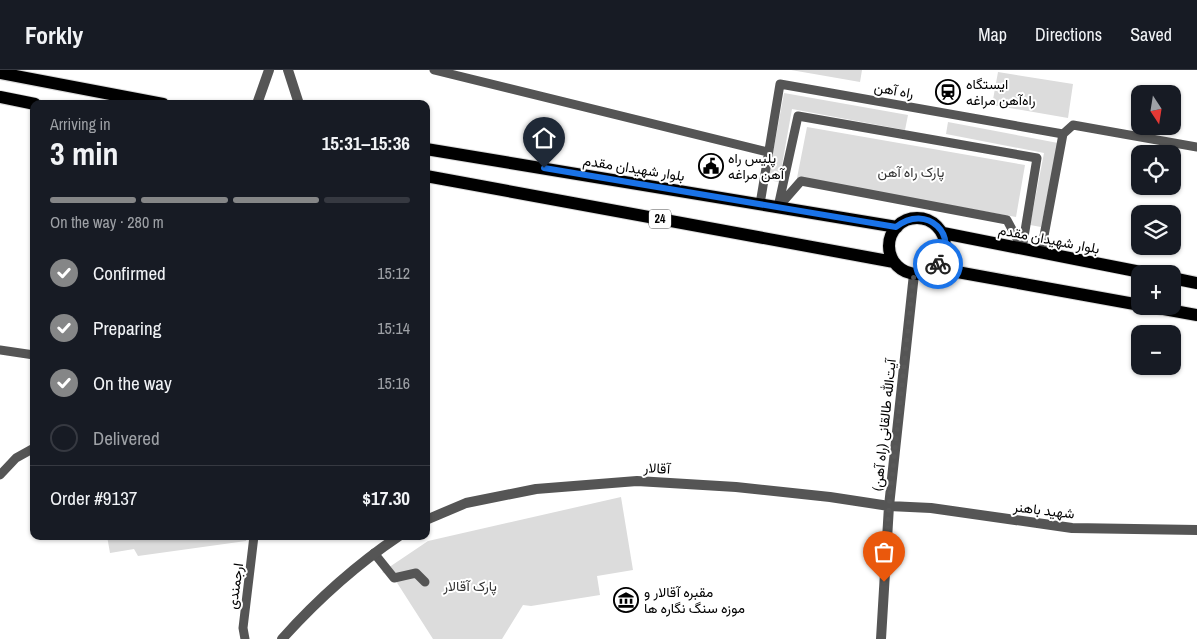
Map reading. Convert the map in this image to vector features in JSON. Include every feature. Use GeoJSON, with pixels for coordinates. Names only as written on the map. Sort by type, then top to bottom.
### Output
{"type":"FeatureCollection","features":[{"type":"Feature","properties":{"kind":"main road"},"geometry":{"type":"LineString","coordinates":[[0,72],[142,100]]}},
{"type":"Feature","properties":{"kind":"main road"},"geometry":{"type":"LineString","coordinates":[[0,97],[30,103]]}},
{"type":"Feature","properties":{"kind":"main road","name":"بلوار شهیدان مقدم"},"geometry":{"type":"LineString","coordinates":[[430,150],[896,227]]}},
{"type":"Feature","properties":{"kind":"main road","name":"24"},"geometry":{"type":"LineString","coordinates":[[432,177],[894,262],[906,272],[914,274]]}},
{"type":"Feature","properties":{"kind":"main road"},"geometry":{"type":"LineString","coordinates":[[894,262],[891,255],[890,240],[896,227],[904,221],[913,218],[931,221],[943,233],[946,248],[944,255],[935,268],[929,272],[914,274]]}},
{"type":"Feature","properties":{"kind":"main road","name":"بلوار شهیدان مقدم"},"geometry":{"type":"LineString","coordinates":[[943,233],[1131,270]]}},
{"type":"Feature","properties":{"kind":"main road"},"geometry":{"type":"LineString","coordinates":[[935,268],[1131,303]]}},
{"type":"Feature","properties":{"kind":"main road"},"geometry":{"type":"LineString","coordinates":[[1181,280],[1197,283]]}},
{"type":"Feature","properties":{"kind":"main road"},"geometry":{"type":"LineString","coordinates":[[1181,312],[1197,315]]}},
{"type":"Feature","properties":{"kind":"street"},"geometry":{"type":"LineString","coordinates":[[258,100],[269,70]]}},
{"type":"Feature","properties":{"kind":"street"},"geometry":{"type":"LineString","coordinates":[[288,70],[298,100]]}},
{"type":"Feature","properties":{"kind":"street"},"geometry":{"type":"LineString","coordinates":[[434,70],[768,152]]}},
{"type":"Feature","properties":{"kind":"street","name":"راه آهن"},"geometry":{"type":"LineString","coordinates":[[760,204],[780,84],[1063,134]]}},
{"type":"Feature","properties":{"kind":"street"},"geometry":{"type":"LineString","coordinates":[[778,207],[798,116],[1037,158],[1022,249]]}},
{"type":"Feature","properties":{"kind":"street"},"geometry":{"type":"LineString","coordinates":[[1040,252],[1063,134],[1073,125],[1197,147]]}},
{"type":"Feature","properties":{"kind":"street"},"geometry":{"type":"LineString","coordinates":[[778,207],[802,181],[1007,220],[1022,249]]}},
{"type":"Feature","properties":{"kind":"street","name":"(راه آهن) آیت‌الله طالقانی"},"geometry":{"type":"LineString","coordinates":[[881,639],[889,506],[914,274]]}},
{"type":"Feature","properties":{"kind":"street"},"geometry":{"type":"LineString","coordinates":[[0,350],[30,354]]}},
{"type":"Feature","properties":{"kind":"street"},"geometry":{"type":"LineString","coordinates":[[0,475],[16,458],[30,450]]}},
{"type":"Feature","properties":{"kind":"street","name":"آقالار"},"geometry":{"type":"LineString","coordinates":[[430,518],[466,504],[536,489],[637,481],[736,486],[889,506]]}},
{"type":"Feature","properties":{"kind":"street","name":"شهید باهنر"},"geometry":{"type":"LineString","coordinates":[[889,506],[931,508],[1072,528],[1197,530]]}},
{"type":"Feature","properties":{"kind":"street","name":"ارجمندی"},"geometry":{"type":"LineString","coordinates":[[245,639],[243,628],[254,540]]}},
{"type":"Feature","properties":{"kind":"street"},"geometry":{"type":"LineString","coordinates":[[282,639],[310,608],[374,553],[393,540]]}},
{"type":"Feature","properties":{"kind":"street"},"geometry":{"type":"LineString","coordinates":[[374,553],[394,578],[416,573],[425,582]]}},
{"type":"Feature","properties":{"kind":"green space"},"geometry":{"type":"Polygon","coordinates":[[[791,70],[862,70],[860,82],[791,70]]]}},
{"type":"Feature","properties":{"kind":"green space"},"geometry":{"type":"Polygon","coordinates":[[[998,72],[1073,84],[1068,118],[992,105],[998,72]]]}},
{"type":"Feature","properties":{"kind":"green space"},"geometry":{"type":"Polygon","coordinates":[[[784,93],[908,115],[905,130],[792,109],[779,182],[768,180],[784,93]]]}},
{"type":"Feature","properties":{"kind":"green space"},"geometry":{"type":"Polygon","coordinates":[[[948,122],[1058,143],[1041,227],[1030,225],[1044,153],[946,134],[948,122]]]}},
{"type":"Feature","properties":{"kind":"green space","name":"پارک راه آهن"},"geometry":{"type":"Polygon","coordinates":[[[807,127],[1025,165],[1016,217],[797,178],[807,127]]]}},
{"type":"Feature","properties":{"kind":"green space","name":"پارک آقالار"},"geometry":{"type":"Polygon","coordinates":[[[621,497],[633,570],[597,576],[600,595],[531,606],[523,605],[502,639],[433,639],[394,578],[382,572],[428,541],[621,497]]]}},
{"type":"Feature","properties":{"kind":"green space"},"geometry":{"type":"Polygon","coordinates":[[[108,540],[246,540],[138,556],[134,549],[110,553],[108,540]]]}},
{"type":"Feature","properties":{"kind":"way so far"},"geometry":{"type":"LineString","coordinates":[[884,582],[889,506],[914,274],[929,272],[938,264]]}},
{"type":"Feature","properties":{"kind":"place","name":"ایستگاه راه‌آهن مراغه"},"geometry":{"type":"Point","coordinates":[948,92]}},
{"type":"Feature","properties":{"kind":"place","name":"پلیس راه آهن مراغه"},"geometry":{"type":"Point","coordinates":[711,166]}},
{"type":"Feature","properties":{"kind":"place","name":"مقبره آقالار و موزه سنگ نگاره ها"},"geometry":{"type":"Point","coordinates":[626,600]}},
{"type":"Feature","properties":{"kind":"route"},"geometry":{"type":"LineString","coordinates":[[544,168],[896,227],[904,221],[922,218],[931,221],[943,233],[946,248],[938,264]]}}]}
